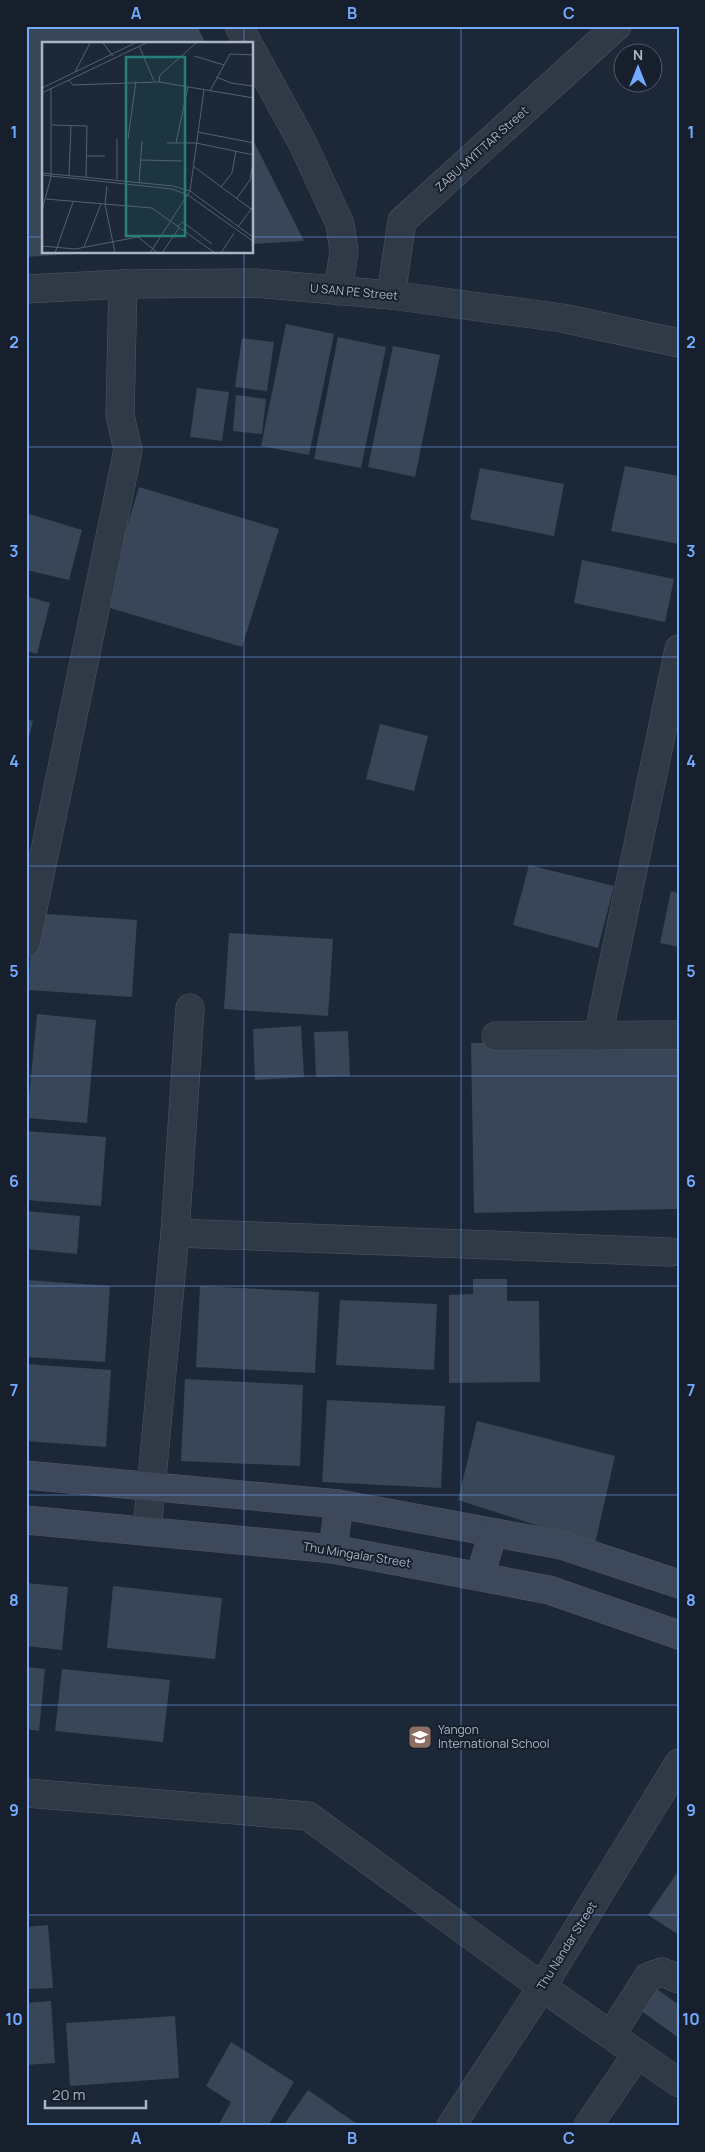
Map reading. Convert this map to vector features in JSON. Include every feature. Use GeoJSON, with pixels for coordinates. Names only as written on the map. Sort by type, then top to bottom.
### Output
{"type":"FeatureCollection","features":[{"type":"Feature","properties":{"kind":"street"},"geometry":{"type":"LineString","coordinates":[[239,26],[247,42]]}},
{"type":"Feature","properties":{"kind":"street","name":"ZABU MYITTAR Street"},"geometry":{"type":"LineString","coordinates":[[391,295],[402,222],[617,26]]}},
{"type":"Feature","properties":{"kind":"street"},"geometry":{"type":"LineString","coordinates":[[254,56],[302,142],[340,224],[344,251],[338,290]]}},
{"type":"Feature","properties":{"kind":"street","name":"U SAN PE Street"},"geometry":{"type":"LineString","coordinates":[[26,289],[123,284],[255,283],[391,295],[562,318],[679,344]]}},
{"type":"Feature","properties":{"kind":"street"},"geometry":{"type":"LineString","coordinates":[[26,942],[128,450],[120,414],[123,284]]}},
{"type":"Feature","properties":{"kind":"street"},"geometry":{"type":"LineString","coordinates":[[598,1036],[679,649]]}},
{"type":"Feature","properties":{"kind":"street"},"geometry":{"type":"LineString","coordinates":[[147,1531],[175,1233],[190,1008]]}},
{"type":"Feature","properties":{"kind":"street"},"geometry":{"type":"LineString","coordinates":[[496,1036],[679,1035]]}},
{"type":"Feature","properties":{"kind":"street"},"geometry":{"type":"LineString","coordinates":[[175,1233],[670,1252]]}},
{"type":"Feature","properties":{"kind":"street"},"geometry":{"type":"LineString","coordinates":[[26,1475],[339,1504],[561,1545],[679,1584]]}},
{"type":"Feature","properties":{"kind":"street"},"geometry":{"type":"LineString","coordinates":[[333,1549],[339,1504]]}},
{"type":"Feature","properties":{"kind":"street","name":"Thu Mingalar Street"},"geometry":{"type":"LineString","coordinates":[[26,1520],[333,1549],[549,1590],[679,1635]]}},
{"type":"Feature","properties":{"kind":"street"},"geometry":{"type":"LineString","coordinates":[[480,1576],[493,1533]]}},
{"type":"Feature","properties":{"kind":"street","name":"Thu Nandar Street"},"geometry":{"type":"LineString","coordinates":[[451,2126],[542,1987],[679,1763]]}},
{"type":"Feature","properties":{"kind":"street"},"geometry":{"type":"LineString","coordinates":[[26,1793],[308,1816],[542,1987],[679,2083]]}},
{"type":"Feature","properties":{"kind":"street"},"geometry":{"type":"LineString","coordinates":[[611,2035],[648,1978],[662,1972],[679,1979]]}},
{"type":"Feature","properties":{"kind":"street"},"geometry":{"type":"LineString","coordinates":[[588,2126],[637,2054]]}},
{"type":"Feature","properties":{"kind":"building"},"geometry":{"type":"Polygon","coordinates":[[[26,26],[197,26],[205,42],[42,42],[42,254],[74,254],[26,257],[26,26]]]}},
{"type":"Feature","properties":{"kind":"building"},"geometry":{"type":"Polygon","coordinates":[[[254,142],[304,241],[254,244],[254,142]]]}},
{"type":"Feature","properties":{"kind":"building"},"geometry":{"type":"Polygon","coordinates":[[[286,324],[334,334],[309,455],[261,446],[286,324]]]}},
{"type":"Feature","properties":{"kind":"building"},"geometry":{"type":"Polygon","coordinates":[[[338,337],[386,347],[361,468],[314,459],[338,337]]]}},
{"type":"Feature","properties":{"kind":"building"},"geometry":{"type":"Polygon","coordinates":[[[242,338],[274,342],[267,391],[235,387],[242,338]]]}},
{"type":"Feature","properties":{"kind":"building"},"geometry":{"type":"Polygon","coordinates":[[[393,346],[440,355],[415,477],[368,467],[393,346]]]}},
{"type":"Feature","properties":{"kind":"building"},"geometry":{"type":"Polygon","coordinates":[[[197,388],[229,392],[222,441],[190,437],[197,388]]]}},
{"type":"Feature","properties":{"kind":"building"},"geometry":{"type":"Polygon","coordinates":[[[236,395],[266,399],[262,434],[233,431],[236,395]]]}},
{"type":"Feature","properties":{"kind":"building"},"geometry":{"type":"Polygon","coordinates":[[[625,466],[679,476],[679,544],[611,531],[625,466]]]}},
{"type":"Feature","properties":{"kind":"building"},"geometry":{"type":"Polygon","coordinates":[[[480,468],[564,484],[554,536],[470,519],[480,468]]]}},
{"type":"Feature","properties":{"kind":"building"},"geometry":{"type":"Polygon","coordinates":[[[139,487],[279,529],[242,647],[103,606],[139,487]]]}},
{"type":"Feature","properties":{"kind":"building"},"geometry":{"type":"Polygon","coordinates":[[[26,513],[82,530],[69,580],[26,570],[26,513]]]}},
{"type":"Feature","properties":{"kind":"building"},"geometry":{"type":"Polygon","coordinates":[[[582,560],[674,579],[665,622],[574,603],[582,560]]]}},
{"type":"Feature","properties":{"kind":"building"},"geometry":{"type":"Polygon","coordinates":[[[26,596],[50,603],[37,654],[26,651],[26,596]]]}},
{"type":"Feature","properties":{"kind":"building"},"geometry":{"type":"Polygon","coordinates":[[[26,719],[33,721],[27,745],[26,745],[26,719]]]}},
{"type":"Feature","properties":{"kind":"building"},"geometry":{"type":"Polygon","coordinates":[[[380,724],[428,736],[414,791],[366,779],[380,724]]]}},
{"type":"Feature","properties":{"kind":"building"},"geometry":{"type":"Polygon","coordinates":[[[529,865],[614,886],[598,948],[513,925],[529,865]]]}},
{"type":"Feature","properties":{"kind":"building"},"geometry":{"type":"Polygon","coordinates":[[[671,891],[679,893],[679,947],[660,943],[671,891]]]}},
{"type":"Feature","properties":{"kind":"building"},"geometry":{"type":"Polygon","coordinates":[[[33,913],[137,920],[132,997],[28,990],[33,913]]]}},
{"type":"Feature","properties":{"kind":"building"},"geometry":{"type":"Polygon","coordinates":[[[229,933],[333,939],[328,1016],[224,1009],[229,933]]]}},
{"type":"Feature","properties":{"kind":"building"},"geometry":{"type":"Polygon","coordinates":[[[37,1014],[96,1020],[87,1123],[27,1118],[37,1014]]]}},
{"type":"Feature","properties":{"kind":"building"},"geometry":{"type":"Polygon","coordinates":[[[301,1026],[304,1077],[255,1080],[253,1029],[301,1026]]]}},
{"type":"Feature","properties":{"kind":"building"},"geometry":{"type":"Polygon","coordinates":[[[348,1031],[350,1076],[316,1077],[314,1032],[348,1031]]]}},
{"type":"Feature","properties":{"kind":"building"},"geometry":{"type":"Polygon","coordinates":[[[679,1039],[679,1209],[474,1213],[471,1043],[679,1039]]]}},
{"type":"Feature","properties":{"kind":"building"},"geometry":{"type":"Polygon","coordinates":[[[26,1131],[106,1137],[101,1206],[26,1200],[26,1131]]]}},
{"type":"Feature","properties":{"kind":"building"},"geometry":{"type":"Polygon","coordinates":[[[26,1211],[80,1216],[77,1254],[26,1249],[26,1211]]]}},
{"type":"Feature","properties":{"kind":"building"},"geometry":{"type":"Polygon","coordinates":[[[473,1279],[507,1279],[507,1301],[539,1301],[540,1382],[449,1383],[449,1295],[473,1294],[473,1279]]]}},
{"type":"Feature","properties":{"kind":"building"},"geometry":{"type":"Polygon","coordinates":[[[26,1280],[110,1286],[105,1362],[26,1357],[26,1280]]]}},
{"type":"Feature","properties":{"kind":"building"},"geometry":{"type":"Polygon","coordinates":[[[200,1286],[319,1292],[315,1373],[196,1367],[200,1286]]]}},
{"type":"Feature","properties":{"kind":"building"},"geometry":{"type":"Polygon","coordinates":[[[340,1300],[437,1304],[434,1370],[336,1365],[340,1300]]]}},
{"type":"Feature","properties":{"kind":"building"},"geometry":{"type":"Polygon","coordinates":[[[26,1364],[111,1370],[106,1447],[26,1441],[26,1364]]]}},
{"type":"Feature","properties":{"kind":"building"},"geometry":{"type":"Polygon","coordinates":[[[185,1379],[303,1385],[300,1466],[181,1461],[185,1379]]]}},
{"type":"Feature","properties":{"kind":"building"},"geometry":{"type":"Polygon","coordinates":[[[327,1400],[445,1406],[441,1488],[322,1482],[327,1400]]]}},
{"type":"Feature","properties":{"kind":"building"},"geometry":{"type":"Polygon","coordinates":[[[477,1421],[615,1456],[595,1544],[458,1500],[477,1421]]]}},
{"type":"Feature","properties":{"kind":"building"},"geometry":{"type":"Polygon","coordinates":[[[26,1583],[68,1587],[62,1650],[26,1646],[26,1583]]]}},
{"type":"Feature","properties":{"kind":"building"},"geometry":{"type":"Polygon","coordinates":[[[113,1586],[222,1598],[215,1659],[107,1648],[113,1586]]]}},
{"type":"Feature","properties":{"kind":"building"},"geometry":{"type":"Polygon","coordinates":[[[26,1667],[45,1669],[39,1731],[26,1729],[26,1667]]]}},
{"type":"Feature","properties":{"kind":"building"},"geometry":{"type":"Polygon","coordinates":[[[62,1669],[170,1680],[163,1742],[55,1731],[62,1669]]]}},
{"type":"Feature","properties":{"kind":"building"},"geometry":{"type":"Polygon","coordinates":[[[679,1870],[679,1935],[648,1915],[679,1870]]]}},
{"type":"Feature","properties":{"kind":"building"},"geometry":{"type":"Polygon","coordinates":[[[48,1925],[53,1988],[26,1989],[26,1927],[48,1925]]]}},
{"type":"Feature","properties":{"kind":"building"},"geometry":{"type":"Polygon","coordinates":[[[647,1982],[679,2005],[679,2038],[633,2005],[647,1982]]]}},
{"type":"Feature","properties":{"kind":"building"},"geometry":{"type":"Polygon","coordinates":[[[51,2001],[55,2063],[26,2065],[26,2003],[51,2001]]]}},
{"type":"Feature","properties":{"kind":"building"},"geometry":{"type":"Polygon","coordinates":[[[175,2016],[179,2078],[70,2086],[66,2023],[175,2016]]]}},
{"type":"Feature","properties":{"kind":"building"},"geometry":{"type":"Polygon","coordinates":[[[231,2042],[294,2082],[268,2126],[218,2126],[231,2102],[206,2086],[231,2042]]]}},
{"type":"Feature","properties":{"kind":"building"},"geometry":{"type":"Polygon","coordinates":[[[308,2090],[360,2126],[283,2126],[308,2090]]]}},
{"type":"Feature","properties":{"kind":"place","name":"Yangon International School"},"geometry":{"type":"Point","coordinates":[420,1737]}}]}
